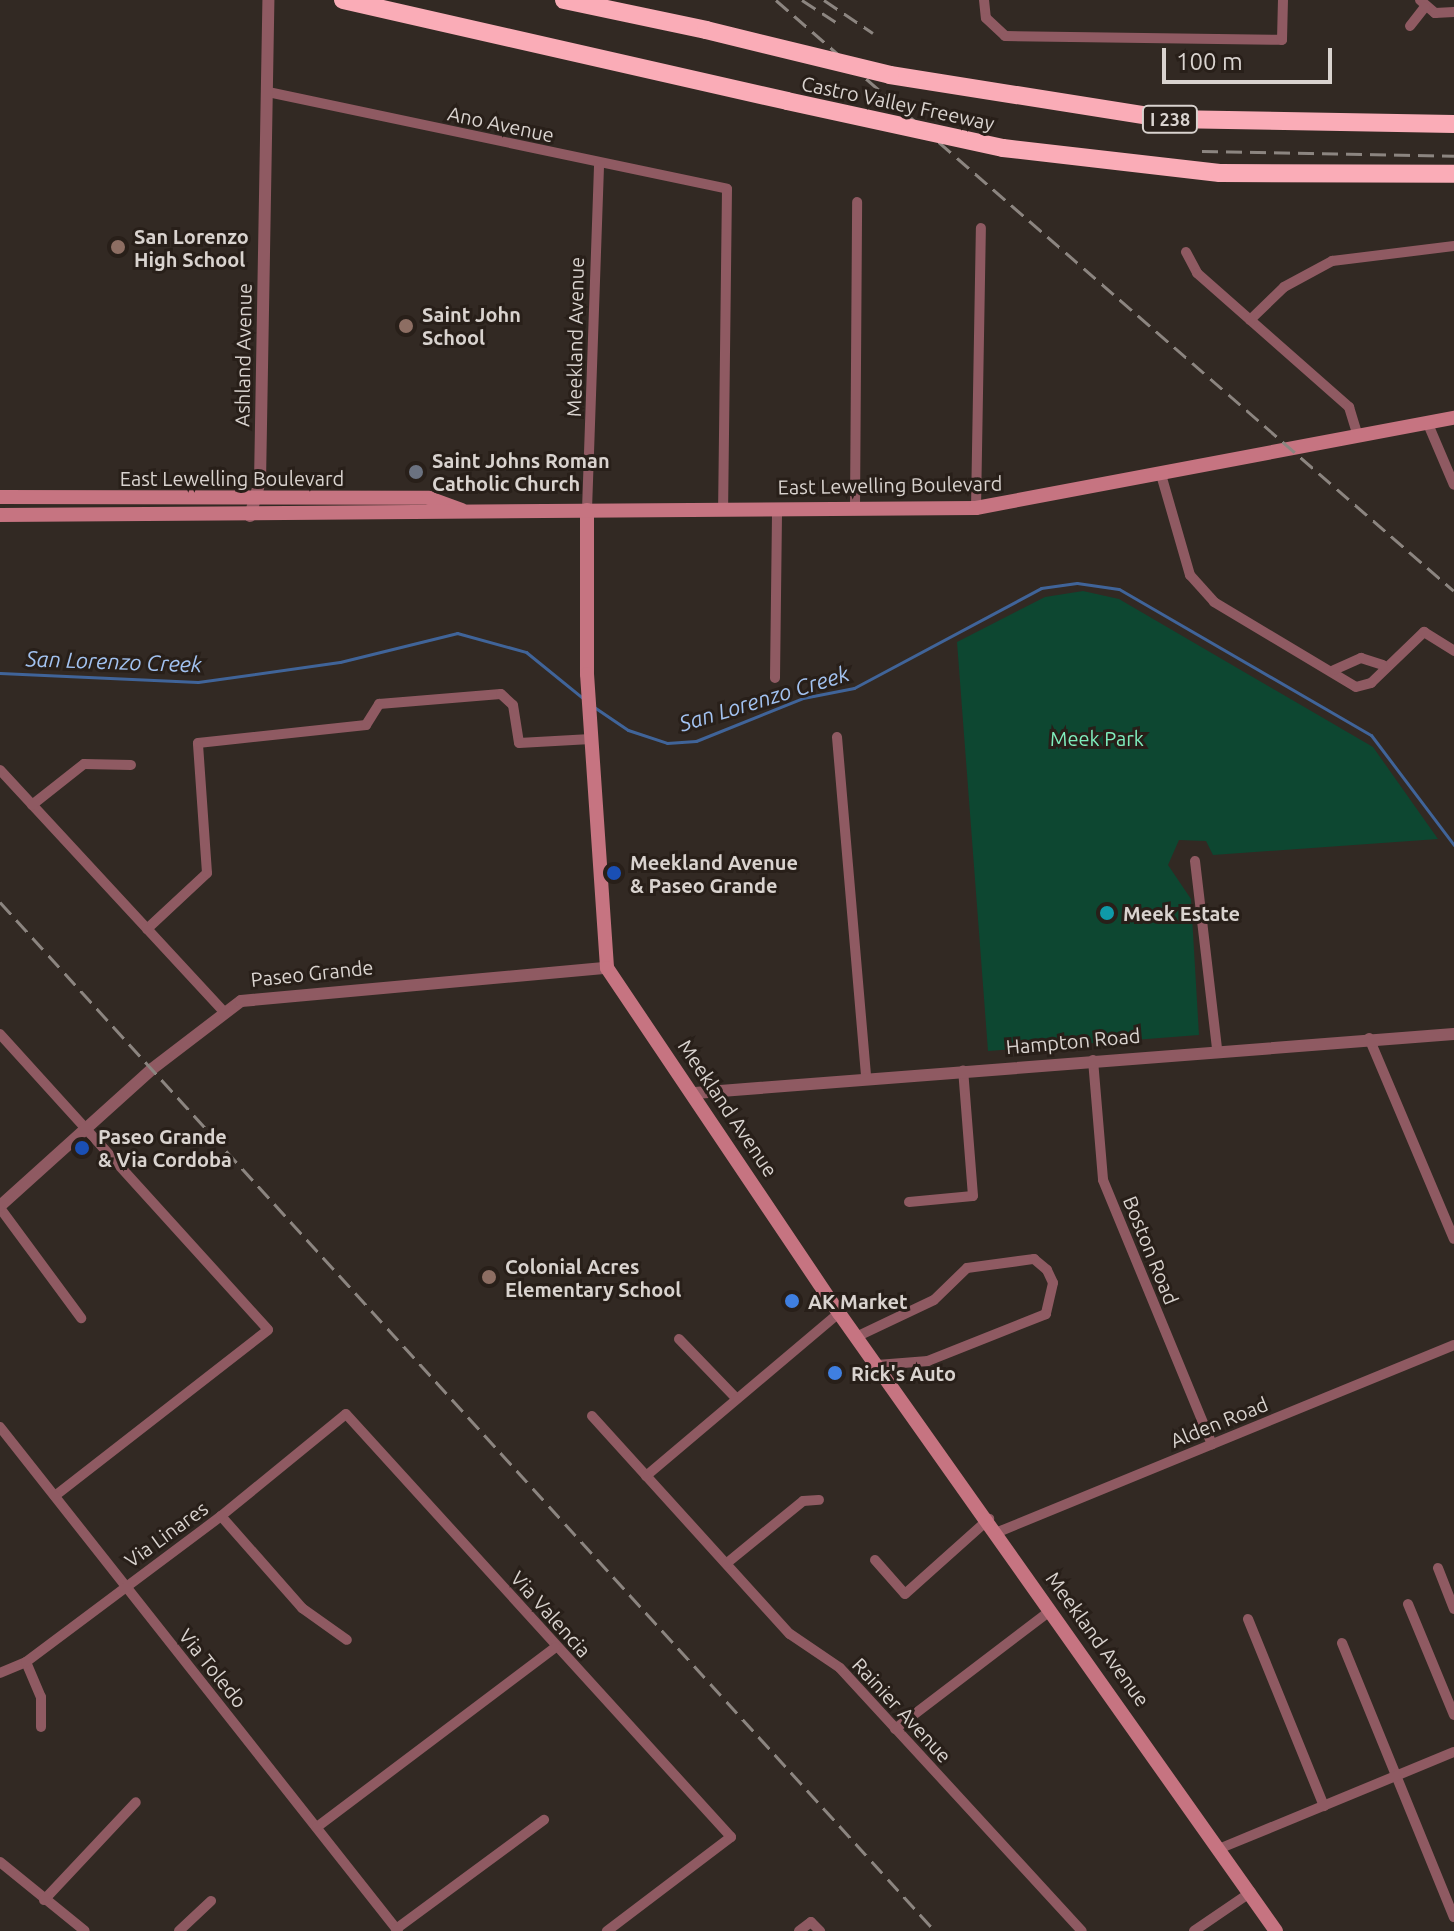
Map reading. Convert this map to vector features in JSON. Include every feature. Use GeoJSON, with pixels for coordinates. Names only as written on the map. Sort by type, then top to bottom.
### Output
{"type":"FeatureCollection","features":[{"type":"Feature","properties":{"kind":"highway","name":"Castro Valley Freeway"},"geometry":{"type":"LineString","coordinates":[[343,0],[1003,148],[1208,172],[1454,177]]}},
{"type":"Feature","properties":{"kind":"highway","name":"Castro Valley Freeway"},"geometry":{"type":"LineString","coordinates":[[564,0],[706,30],[890,75],[1169,119],[1418,126],[1454,122]]}},
{"type":"Feature","properties":{"kind":"main road","name":"East Lewelling Boulevard"},"geometry":{"type":"LineString","coordinates":[[0,515],[436,517],[462,510],[976,508],[1162,478],[1454,418]]}},
{"type":"Feature","properties":{"kind":"main road","name":"East Lewelling Boulevard"},"geometry":{"type":"LineString","coordinates":[[0,497],[429,498],[462,510]]}},
{"type":"Feature","properties":{"kind":"main road","name":"Meekland Avenue"},"geometry":{"type":"LineString","coordinates":[[587,510],[587,674],[607,968],[695,1093],[839,1313],[989,1519],[1276,1931]]}},
{"type":"Feature","properties":{"kind":"street","name":"Ashland Avenue"},"geometry":{"type":"LineString","coordinates":[[250,516],[256,498],[268,0]]}},
{"type":"Feature","properties":{"kind":"street"},"geometry":{"type":"LineString","coordinates":[[984,0],[990,26],[1005,36],[1282,40],[1283,0]]}},
{"type":"Feature","properties":{"kind":"street"},"geometry":{"type":"LineString","coordinates":[[1410,26],[1422,4],[1454,12]]}},
{"type":"Feature","properties":{"kind":"street","name":"Ano Avenue"},"geometry":{"type":"LineString","coordinates":[[268,92],[727,189],[723,508]]}},
{"type":"Feature","properties":{"kind":"street","name":"Meekland Avenue"},"geometry":{"type":"LineString","coordinates":[[587,510],[599,164]]}},
{"type":"Feature","properties":{"kind":"street"},"geometry":{"type":"LineString","coordinates":[[855,508],[857,202]]}},
{"type":"Feature","properties":{"kind":"street"},"geometry":{"type":"LineString","coordinates":[[976,508],[981,228]]}},
{"type":"Feature","properties":{"kind":"street"},"geometry":{"type":"LineString","coordinates":[[1250,320],[1284,287],[1332,261],[1454,246]]}},
{"type":"Feature","properties":{"kind":"street"},"geometry":{"type":"LineString","coordinates":[[1186,252],[1197,273],[1349,407],[1358,437]]}},
{"type":"Feature","properties":{"kind":"street"},"geometry":{"type":"LineString","coordinates":[[1428,424],[1454,485]]}},
{"type":"Feature","properties":{"kind":"street"},"geometry":{"type":"LineString","coordinates":[[1162,478],[1179,547],[1198,584],[1214,602],[1334,670],[1356,687],[1371,683],[1383,665],[1424,632],[1454,651]]}},
{"type":"Feature","properties":{"kind":"street"},"geometry":{"type":"LineString","coordinates":[[775,678],[777,508]]}},
{"type":"Feature","properties":{"kind":"street"},"geometry":{"type":"LineString","coordinates":[[1334,670],[1361,658],[1383,665]]}},
{"type":"Feature","properties":{"kind":"street"},"geometry":{"type":"LineString","coordinates":[[147,929],[207,873],[198,743],[366,725],[379,704],[501,694],[513,705],[519,743],[590,732]]}},
{"type":"Feature","properties":{"kind":"street"},"geometry":{"type":"LineString","coordinates":[[837,737],[866,1077]]}},
{"type":"Feature","properties":{"kind":"street"},"geometry":{"type":"LineString","coordinates":[[32,805],[84,764],[131,765]]}},
{"type":"Feature","properties":{"kind":"street"},"geometry":{"type":"LineString","coordinates":[[0,770],[223,1011]]}},
{"type":"Feature","properties":{"kind":"street"},"geometry":{"type":"LineString","coordinates":[[1195,861],[1217,1048]]}},
{"type":"Feature","properties":{"kind":"street","name":"Paseo Grande"},"geometry":{"type":"LineString","coordinates":[[0,1207],[223,1011],[264,995],[607,968]]}},
{"type":"Feature","properties":{"kind":"street"},"geometry":{"type":"LineString","coordinates":[[0,1034],[268,1330],[55,1496]]}},
{"type":"Feature","properties":{"kind":"street","name":"Hampton Road"},"geometry":{"type":"LineString","coordinates":[[695,1093],[1217,1048],[1454,1034]]}},
{"type":"Feature","properties":{"kind":"street"},"geometry":{"type":"LineString","coordinates":[[1369,1038],[1454,1239]]}},
{"type":"Feature","properties":{"kind":"street","name":"Boston Road"},"geometry":{"type":"LineString","coordinates":[[1093,1060],[1103,1180],[1212,1444]]}},
{"type":"Feature","properties":{"kind":"street"},"geometry":{"type":"LineString","coordinates":[[909,1202],[973,1196],[963,1070]]}},
{"type":"Feature","properties":{"kind":"street"},"geometry":{"type":"LineString","coordinates":[[0,1207],[81,1318]]}},
{"type":"Feature","properties":{"kind":"street"},"geometry":{"type":"LineString","coordinates":[[856,1337],[934,1300],[967,1268],[1034,1259],[1047,1270],[1053,1283],[1046,1314],[928,1361],[877,1365]]}},
{"type":"Feature","properties":{"kind":"street"},"geometry":{"type":"LineString","coordinates":[[646,1476],[839,1313]]}},
{"type":"Feature","properties":{"kind":"street"},"geometry":{"type":"LineString","coordinates":[[679,1339],[737,1399]]}},
{"type":"Feature","properties":{"kind":"street","name":"Alden Road"},"geometry":{"type":"LineString","coordinates":[[998,1532],[1454,1345]]}},
{"type":"Feature","properties":{"kind":"street","name":"Via Linares"},"geometry":{"type":"LineString","coordinates":[[0,1673],[26,1662],[221,1516],[346,1414]]}},
{"type":"Feature","properties":{"kind":"street","name":"Via Valencia"},"geometry":{"type":"LineString","coordinates":[[346,1414],[731,1837],[607,1931]]}},
{"type":"Feature","properties":{"kind":"street","name":"Rainier Avenue"},"geometry":{"type":"LineString","coordinates":[[592,1416],[790,1634],[840,1668],[1082,1931]]}},
{"type":"Feature","properties":{"kind":"street","name":"Via Toledo"},"geometry":{"type":"LineString","coordinates":[[0,1427],[397,1930]]}},
{"type":"Feature","properties":{"kind":"street"},"geometry":{"type":"LineString","coordinates":[[727,1563],[803,1501],[819,1500]]}},
{"type":"Feature","properties":{"kind":"street"},"geometry":{"type":"LineString","coordinates":[[221,1516],[302,1608],[347,1640]]}},
{"type":"Feature","properties":{"kind":"street"},"geometry":{"type":"LineString","coordinates":[[875,1560],[905,1594],[989,1519]]}},
{"type":"Feature","properties":{"kind":"street"},"geometry":{"type":"LineString","coordinates":[[1438,1568],[1454,1609]]}},
{"type":"Feature","properties":{"kind":"street"},"geometry":{"type":"LineString","coordinates":[[1408,1604],[1454,1715]]}},
{"type":"Feature","properties":{"kind":"street"},"geometry":{"type":"LineString","coordinates":[[895,1729],[1051,1610]]}},
{"type":"Feature","properties":{"kind":"street"},"geometry":{"type":"LineString","coordinates":[[1248,1619],[1324,1806]]}},
{"type":"Feature","properties":{"kind":"street"},"geometry":{"type":"LineString","coordinates":[[1342,1643],[1399,1775],[1454,1917]]}},
{"type":"Feature","properties":{"kind":"street"},"geometry":{"type":"LineString","coordinates":[[317,1827],[556,1647]]}},
{"type":"Feature","properties":{"kind":"street"},"geometry":{"type":"LineString","coordinates":[[26,1662],[41,1697],[41,1727]]}},
{"type":"Feature","properties":{"kind":"street"},"geometry":{"type":"LineString","coordinates":[[1221,1848],[1454,1752]]}},
{"type":"Feature","properties":{"kind":"street"},"geometry":{"type":"LineString","coordinates":[[44,1900],[136,1802]]}},
{"type":"Feature","properties":{"kind":"street"},"geometry":{"type":"LineString","coordinates":[[397,1930],[544,1820]]}},
{"type":"Feature","properties":{"kind":"street"},"geometry":{"type":"LineString","coordinates":[[0,1862],[85,1931]]}},
{"type":"Feature","properties":{"kind":"street"},"geometry":{"type":"LineString","coordinates":[[1194,1931],[1251,1892]]}},
{"type":"Feature","properties":{"kind":"street"},"geometry":{"type":"LineString","coordinates":[[179,1931],[211,1901]]}},
{"type":"Feature","properties":{"kind":"street"},"geometry":{"type":"LineString","coordinates":[[799,1931],[811,1922],[820,1931]]}},
{"type":"Feature","properties":{"kind":"green space","name":"Meek Park"},"geometry":{"type":"Polygon","coordinates":[[[1083,591],[1119,599],[1373,747],[1438,839],[1213,855],[1206,841],[1179,840],[1168,865],[1191,899],[1199,1035],[988,1051],[957,642],[1045,597],[1083,591]]]}},
{"type":"Feature","properties":{"kind":"waterway","name":"San Lorenzo Creek"},"geometry":{"type":"LineString","coordinates":[[594,707],[628,730],[667,743],[696,741],[803,698],[854,688],[1041,588],[1077,583],[1119,589],[1371,735],[1454,845]]}},
{"type":"Feature","properties":{"kind":"waterway","name":"San Lorenzo Creek"},"geometry":{"type":"LineString","coordinates":[[0,673],[198,682],[340,662],[457,633],[526,652],[585,700]]}},
{"type":"Feature","properties":{"kind":"railway"},"geometry":{"type":"LineString","coordinates":[[776,0],[1454,591]]}},
{"type":"Feature","properties":{"kind":"railway"},"geometry":{"type":"LineString","coordinates":[[802,0],[839,24]]}},
{"type":"Feature","properties":{"kind":"railway"},"geometry":{"type":"LineString","coordinates":[[824,0],[873,33]]}},
{"type":"Feature","properties":{"kind":"railway"},"geometry":{"type":"LineString","coordinates":[[1202,151],[1454,156]]}},
{"type":"Feature","properties":{"kind":"railway"},"geometry":{"type":"LineString","coordinates":[[0,902],[935,1931]]}},
{"type":"Feature","properties":{"kind":"place","name":"San Lorenzo High School"},"geometry":{"type":"Point","coordinates":[118,247]}},
{"type":"Feature","properties":{"kind":"place","name":"Saint John School"},"geometry":{"type":"Point","coordinates":[406,326]}},
{"type":"Feature","properties":{"kind":"place","name":"Saint Johns Roman Catholic Church"},"geometry":{"type":"Point","coordinates":[416,472]}},
{"type":"Feature","properties":{"kind":"place","name":"Meekland Avenue & Paseo Grande"},"geometry":{"type":"Point","coordinates":[614,873]}},
{"type":"Feature","properties":{"kind":"place","name":"Meek Estate"},"geometry":{"type":"Point","coordinates":[1107,913]}},
{"type":"Feature","properties":{"kind":"place","name":"Paseo Grande & Via Cordoba"},"geometry":{"type":"Point","coordinates":[82,1148]}},
{"type":"Feature","properties":{"kind":"place","name":"Colonial Acres Elementary School"},"geometry":{"type":"Point","coordinates":[489,1277]}},
{"type":"Feature","properties":{"kind":"place","name":"AK Market"},"geometry":{"type":"Point","coordinates":[792,1301]}},
{"type":"Feature","properties":{"kind":"place","name":"Rick's Auto"},"geometry":{"type":"Point","coordinates":[835,1373]}}]}
